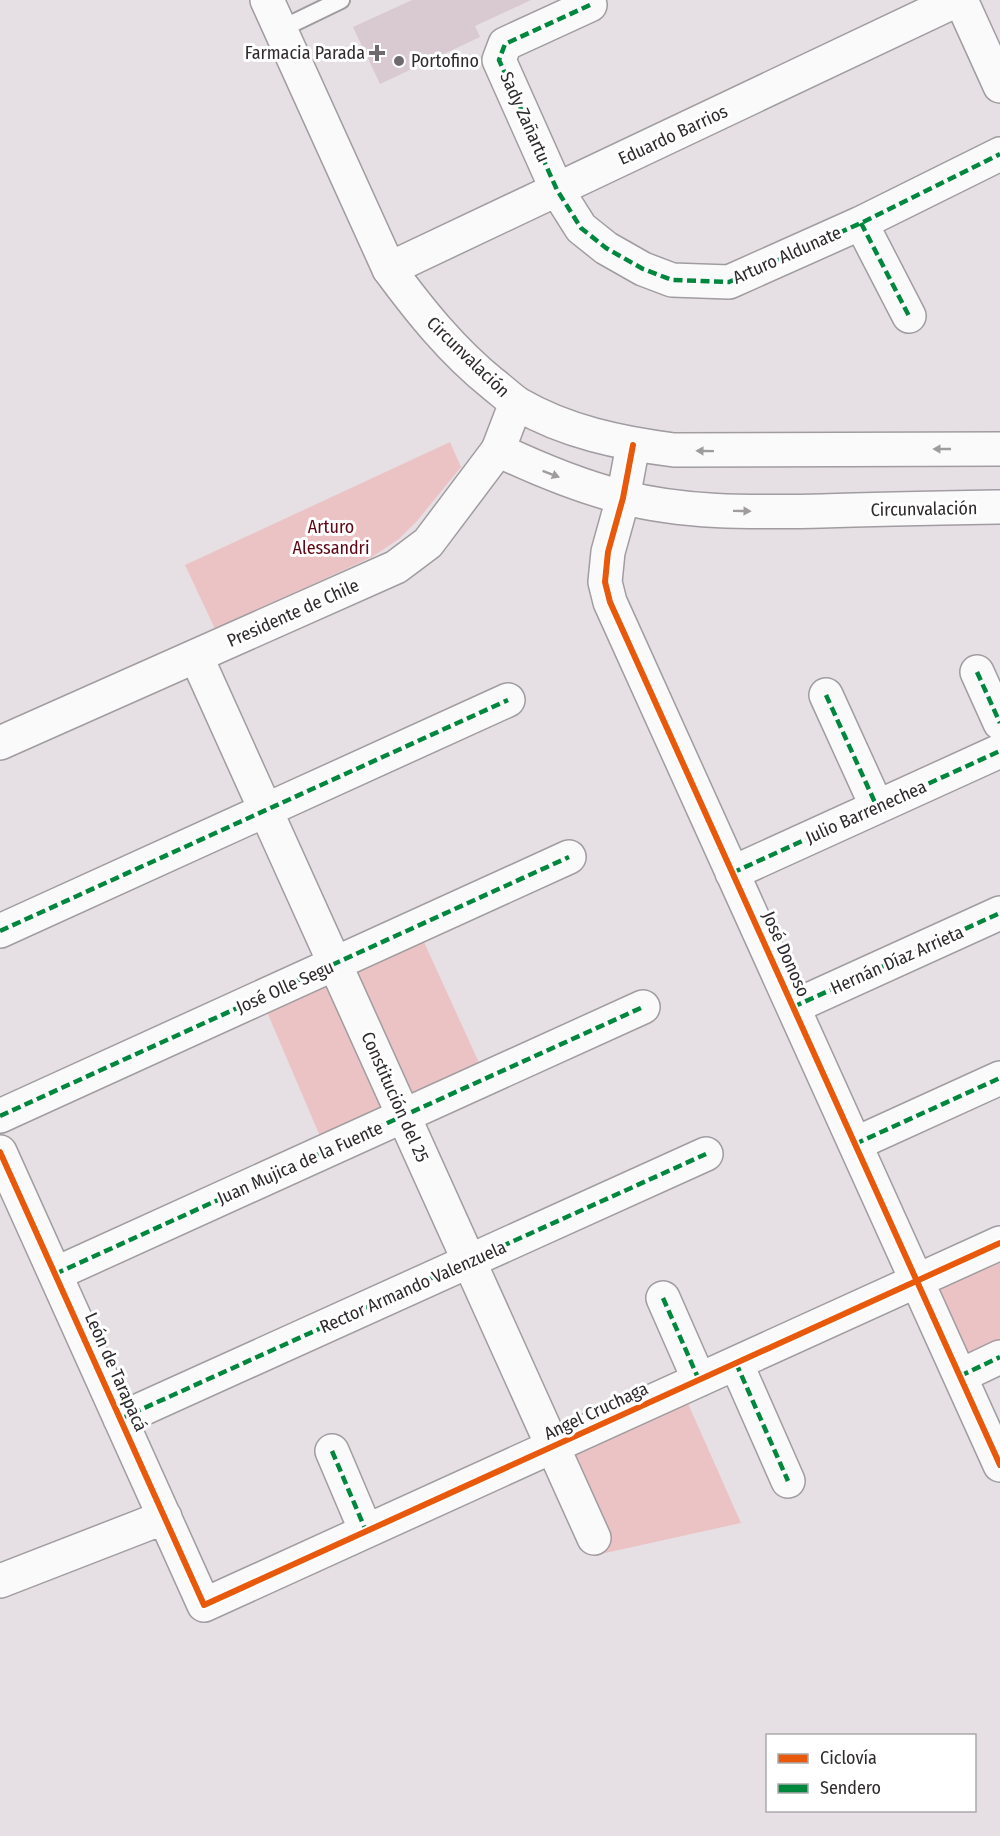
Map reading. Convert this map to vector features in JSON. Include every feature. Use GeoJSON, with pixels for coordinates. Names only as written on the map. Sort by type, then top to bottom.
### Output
{"type":"FeatureCollection","features":[{"type":"Feature","properties":{"kind":"street","name":"Circunvalación"},"geometry":{"type":"LineString","coordinates":[[267,0],[389,269],[445,340],[479,373],[516,403],[554,421],[592,435],[633,445],[674,450],[1000,449]]}},
{"type":"Feature","properties":{"kind":"street"},"geometry":{"type":"LineString","coordinates":[[959,0],[1000,86]]}},
{"type":"Feature","properties":{"kind":"street","name":"Eduardo Barrios"},"geometry":{"type":"LineString","coordinates":[[389,269],[959,0]]}},
{"type":"Feature","properties":{"kind":"street","name":"Sady Zañartu"},"geometry":{"type":"LineString","coordinates":[[557,190],[499,60],[505,44],[590,5]]}},
{"type":"Feature","properties":{"kind":"street","name":"Arturo Aldunate"},"geometry":{"type":"LineString","coordinates":[[557,190],[581,228],[606,248],[643,269],[672,280],[729,282],[861,223],[1000,154]]}},
{"type":"Feature","properties":{"kind":"street"},"geometry":{"type":"LineString","coordinates":[[861,223],[909,316]]}},
{"type":"Feature","properties":{"kind":"street","name":"Presidente de Chile"},"geometry":{"type":"LineString","coordinates":[[0,743],[396,567],[428,543],[498,450],[516,403]]}},
{"type":"Feature","properties":{"kind":"street","name":"José Donoso"},"geometry":{"type":"LineString","coordinates":[[633,445],[623,498],[608,552],[605,582],[610,602],[1000,1465]]}},
{"type":"Feature","properties":{"kind":"street","name":"Circunvalación"},"geometry":{"type":"LineString","coordinates":[[498,450],[559,477],[623,498],[671,507],[766,512],[1000,507]]}},
{"type":"Feature","properties":{"kind":"street","name":"Constitución del 25"},"geometry":{"type":"LineString","coordinates":[[196,656],[594,1538]]}},
{"type":"Feature","properties":{"kind":"street"},"geometry":{"type":"LineString","coordinates":[[977,672],[1000,723]]}},
{"type":"Feature","properties":{"kind":"street"},"geometry":{"type":"LineString","coordinates":[[826,695],[877,807]]}},
{"type":"Feature","properties":{"kind":"street"},"geometry":{"type":"LineString","coordinates":[[0,931],[508,700]]}},
{"type":"Feature","properties":{"kind":"street","name":"Julio Barrenechea"},"geometry":{"type":"LineString","coordinates":[[732,873],[1000,751]]}},
{"type":"Feature","properties":{"kind":"street","name":"José Olle Segu"},"geometry":{"type":"LineString","coordinates":[[0,1116],[569,857]]}},
{"type":"Feature","properties":{"kind":"street","name":"Hernán Díaz Arrieta"},"geometry":{"type":"LineString","coordinates":[[793,1007],[1000,913]]}},
{"type":"Feature","properties":{"kind":"street","name":"Juan Mujica de la Fuente"},"geometry":{"type":"LineString","coordinates":[[55,1274],[643,1007]]}},
{"type":"Feature","properties":{"kind":"street"},"geometry":{"type":"LineString","coordinates":[[855,1144],[1000,1078]]}},
{"type":"Feature","properties":{"kind":"street","name":"León de Tarapacá"},"geometry":{"type":"LineString","coordinates":[[0,1152],[204,1605]]}},
{"type":"Feature","properties":{"kind":"street","name":"Rector Armando Valenzuela"},"geometry":{"type":"LineString","coordinates":[[120,1419],[706,1154]]}},
{"type":"Feature","properties":{"kind":"street","name":"Angel Cruchaga"},"geometry":{"type":"LineString","coordinates":[[204,1605],[1000,1244]]}},
{"type":"Feature","properties":{"kind":"street"},"geometry":{"type":"LineString","coordinates":[[663,1298],[699,1380]]}},
{"type":"Feature","properties":{"kind":"street"},"geometry":{"type":"LineString","coordinates":[[960,1376],[1000,1357]]}},
{"type":"Feature","properties":{"kind":"street"},"geometry":{"type":"LineString","coordinates":[[736,1363],[788,1481]]}},
{"type":"Feature","properties":{"kind":"street"},"geometry":{"type":"LineString","coordinates":[[332,1451],[366,1531]]}},
{"type":"Feature","properties":{"kind":"street"},"geometry":{"type":"LineString","coordinates":[[0,1581],[165,1517]]}},
{"type":"Feature","properties":{"kind":"lane"},"geometry":{"type":"LineString","coordinates":[[281,29],[341,0]]}},
{"type":"Feature","properties":{"kind":"green space","name":"Arturo Alessandri"},"geometry":{"type":"Polygon","coordinates":[[[450,442],[461,467],[417,521],[399,539],[372,557],[215,629],[185,565],[450,442]]]}},
{"type":"Feature","properties":{"kind":"green space"},"geometry":{"type":"Polygon","coordinates":[[[424,942],[486,1078],[325,1148],[267,1012],[424,942]]]}},
{"type":"Feature","properties":{"kind":"green space"},"geometry":{"type":"Polygon","coordinates":[[[1000,1256],[1000,1340],[964,1356],[934,1285],[1000,1256]]]}},
{"type":"Feature","properties":{"kind":"green space"},"geometry":{"type":"Polygon","coordinates":[[[686,1399],[741,1523],[601,1554],[556,1455],[686,1399]]]}},
{"type":"Feature","properties":{"kind":"building","name":"Portofino"},"geometry":{"type":"Polygon","coordinates":[[[412,0],[531,0],[475,26],[480,37],[380,84],[353,27],[412,0]]]}},
{"type":"Feature","properties":{"kind":"marked path"},"geometry":{"type":"LineString","coordinates":[[590,5],[505,44],[499,60],[557,190],[581,228],[606,248],[643,269],[672,280],[729,282],[861,223],[1000,154]]}},
{"type":"Feature","properties":{"kind":"marked path"},"geometry":{"type":"LineString","coordinates":[[861,223],[909,316]]}},
{"type":"Feature","properties":{"kind":"marked path"},"geometry":{"type":"LineString","coordinates":[[977,672],[1000,723]]}},
{"type":"Feature","properties":{"kind":"marked path"},"geometry":{"type":"LineString","coordinates":[[826,695],[877,807]]}},
{"type":"Feature","properties":{"kind":"marked path"},"geometry":{"type":"LineString","coordinates":[[0,931],[508,700]]}},
{"type":"Feature","properties":{"kind":"marked path"},"geometry":{"type":"LineString","coordinates":[[732,873],[1000,751]]}},
{"type":"Feature","properties":{"kind":"marked path"},"geometry":{"type":"LineString","coordinates":[[0,1116],[569,857]]}},
{"type":"Feature","properties":{"kind":"marked path"},"geometry":{"type":"LineString","coordinates":[[793,1007],[1000,913]]}},
{"type":"Feature","properties":{"kind":"marked path"},"geometry":{"type":"LineString","coordinates":[[55,1274],[643,1007]]}},
{"type":"Feature","properties":{"kind":"marked path"},"geometry":{"type":"LineString","coordinates":[[855,1144],[1000,1078]]}},
{"type":"Feature","properties":{"kind":"marked path"},"geometry":{"type":"LineString","coordinates":[[120,1419],[706,1154]]}},
{"type":"Feature","properties":{"kind":"marked path"},"geometry":{"type":"LineString","coordinates":[[663,1298],[699,1380]]}},
{"type":"Feature","properties":{"kind":"marked path"},"geometry":{"type":"LineString","coordinates":[[960,1376],[1000,1357]]}},
{"type":"Feature","properties":{"kind":"marked path"},"geometry":{"type":"LineString","coordinates":[[736,1363],[788,1481]]}},
{"type":"Feature","properties":{"kind":"marked path"},"geometry":{"type":"LineString","coordinates":[[332,1451],[366,1531]]}},
{"type":"Feature","properties":{"kind":"cycle path"},"geometry":{"type":"LineString","coordinates":[[633,445],[623,498],[608,552],[605,582],[610,602],[1000,1465]]}},
{"type":"Feature","properties":{"kind":"cycle path"},"geometry":{"type":"LineString","coordinates":[[0,1152],[204,1605],[1000,1243]]}},
{"type":"Feature","properties":{"kind":"place","name":"Farmacia Parada"},"geometry":{"type":"Point","coordinates":[377,53]}},
{"type":"Feature","properties":{"kind":"place","name":"Portofino"},"geometry":{"type":"Point","coordinates":[399,61]}}]}
